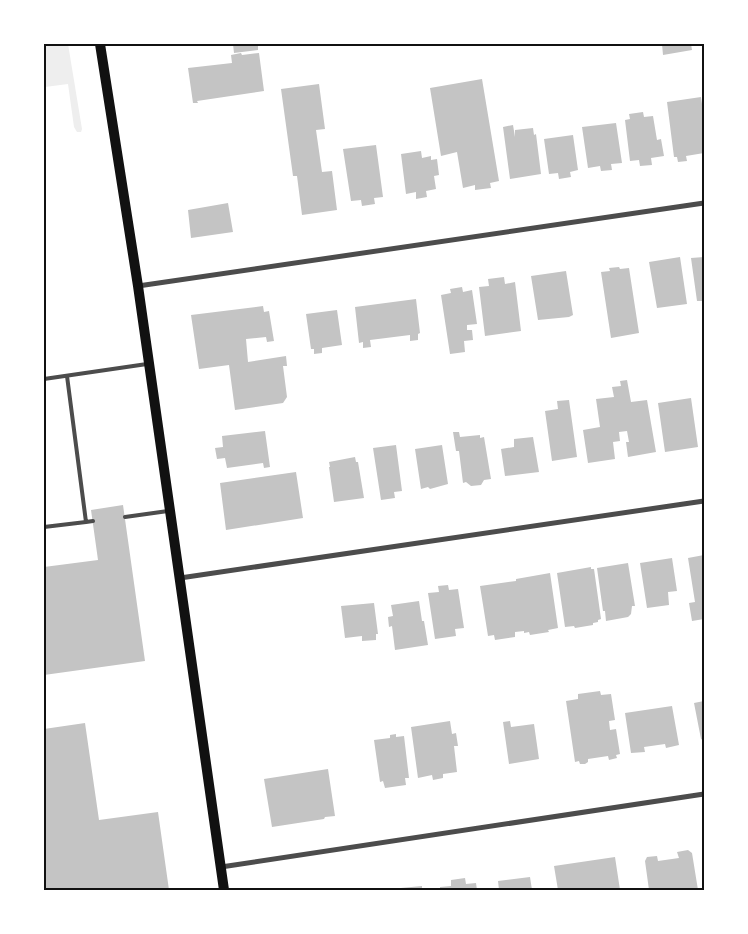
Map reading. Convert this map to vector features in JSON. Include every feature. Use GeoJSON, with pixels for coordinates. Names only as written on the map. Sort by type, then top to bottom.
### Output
{"type":"FeatureCollection","features":[{"type":"Feature","properties":{"kind":"main road"},"geometry":{"type":"LineString","coordinates":[[100,44],[138,286],[224,890]]}},
{"type":"Feature","properties":{"kind":"street"},"geometry":{"type":"LineString","coordinates":[[138,286],[704,203]]}},
{"type":"Feature","properties":{"kind":"street"},"geometry":{"type":"LineString","coordinates":[[179,578],[704,501]]}},
{"type":"Feature","properties":{"kind":"street"},"geometry":{"type":"LineString","coordinates":[[221,867],[704,794]]}},
{"type":"Feature","properties":{"kind":"lane"},"geometry":{"type":"LineString","coordinates":[[44,379],[149,364]]}},
{"type":"Feature","properties":{"kind":"lane"},"geometry":{"type":"LineString","coordinates":[[67,376],[86,522]]}},
{"type":"Feature","properties":{"kind":"lane"},"geometry":{"type":"LineString","coordinates":[[125,517],[170,510]]}},
{"type":"Feature","properties":{"kind":"lane"},"geometry":{"type":"LineString","coordinates":[[44,527],[93,521]]}},
{"type":"Feature","properties":{"kind":"shaded area"},"geometry":{"type":"Polygon","coordinates":[[[44,44],[68,44],[81,132],[77,132],[74,127],[68,84],[45,87],[44,44]]]}},
{"type":"Feature","properties":{"kind":"building"},"geometry":{"type":"Polygon","coordinates":[[[233,44],[258,44],[258,50],[234,53],[233,44]]]}},
{"type":"Feature","properties":{"kind":"building"},"geometry":{"type":"Polygon","coordinates":[[[662,44],[691,44],[692,50],[663,55],[662,44]]]}},
{"type":"Feature","properties":{"kind":"building"},"geometry":{"type":"Polygon","coordinates":[[[241,53],[242,55],[259,53],[264,91],[193,103],[188,68],[232,63],[231,55],[241,53]]]}},
{"type":"Feature","properties":{"kind":"building"},"geometry":{"type":"Polygon","coordinates":[[[482,79],[499,181],[490,183],[491,188],[475,190],[475,185],[463,188],[457,152],[441,156],[430,88],[482,79]]]}},
{"type":"Feature","properties":{"kind":"building"},"geometry":{"type":"Polygon","coordinates":[[[319,84],[325,129],[316,130],[322,172],[332,171],[337,210],[302,215],[297,176],[293,176],[281,89],[319,84]]]}},
{"type":"Feature","properties":{"kind":"building"},"geometry":{"type":"Polygon","coordinates":[[[701,97],[704,118],[704,153],[686,156],[687,161],[678,162],[677,157],[674,157],[667,102],[701,97]]]}},
{"type":"Feature","properties":{"kind":"building"},"geometry":{"type":"Polygon","coordinates":[[[643,112],[644,117],[653,116],[657,140],[661,139],[664,156],[651,158],[652,165],[640,166],[639,160],[630,161],[625,120],[630,119],[629,114],[643,112]]]}},
{"type":"Feature","properties":{"kind":"building"},"geometry":{"type":"Polygon","coordinates":[[[616,123],[622,163],[611,164],[612,170],[601,171],[600,166],[588,168],[582,127],[616,123]]]}},
{"type":"Feature","properties":{"kind":"building"},"geometry":{"type":"Polygon","coordinates":[[[513,125],[515,137],[515,130],[533,128],[534,135],[536,134],[541,174],[510,179],[503,127],[513,125]]]}},
{"type":"Feature","properties":{"kind":"building"},"geometry":{"type":"Polygon","coordinates":[[[573,135],[578,170],[570,172],[571,177],[559,179],[558,173],[549,174],[544,139],[573,135]]]}},
{"type":"Feature","properties":{"kind":"building"},"geometry":{"type":"Polygon","coordinates":[[[376,145],[383,197],[374,198],[375,204],[362,206],[361,200],[351,201],[343,149],[376,145]]]}},
{"type":"Feature","properties":{"kind":"building"},"geometry":{"type":"Polygon","coordinates":[[[421,151],[422,158],[431,156],[431,160],[437,159],[439,175],[434,176],[436,189],[426,191],[427,197],[416,199],[416,192],[406,194],[401,154],[421,151]]]}},
{"type":"Feature","properties":{"kind":"building"},"geometry":{"type":"Polygon","coordinates":[[[228,203],[233,232],[191,238],[188,210],[228,203]]]}},
{"type":"Feature","properties":{"kind":"building"},"geometry":{"type":"Polygon","coordinates":[[[680,257],[687,304],[657,308],[649,262],[680,257]]]}},
{"type":"Feature","properties":{"kind":"building"},"geometry":{"type":"Polygon","coordinates":[[[704,257],[704,301],[697,301],[691,258],[704,257]]]}},
{"type":"Feature","properties":{"kind":"building"},"geometry":{"type":"Polygon","coordinates":[[[619,267],[620,269],[629,268],[639,333],[611,338],[601,272],[610,271],[609,268],[619,267]]]}},
{"type":"Feature","properties":{"kind":"building"},"geometry":{"type":"Polygon","coordinates":[[[566,271],[573,315],[538,320],[531,276],[566,271]]]}},
{"type":"Feature","properties":{"kind":"building"},"geometry":{"type":"Polygon","coordinates":[[[504,277],[505,284],[515,282],[521,331],[485,336],[479,287],[489,286],[488,279],[504,277]]]}},
{"type":"Feature","properties":{"kind":"building"},"geometry":{"type":"Polygon","coordinates":[[[462,287],[463,292],[472,290],[477,324],[467,325],[467,330],[472,330],[473,340],[464,341],[465,352],[450,354],[441,295],[451,293],[450,289],[462,287]]]}},
{"type":"Feature","properties":{"kind":"building"},"geometry":{"type":"Polygon","coordinates":[[[416,299],[420,333],[418,334],[418,340],[410,341],[410,335],[370,340],[371,347],[363,348],[363,342],[359,343],[355,307],[416,299]]]}},
{"type":"Feature","properties":{"kind":"building"},"geometry":{"type":"Polygon","coordinates":[[[263,306],[264,312],[269,311],[274,341],[267,342],[266,337],[246,339],[248,362],[286,356],[287,366],[283,366],[287,397],[283,403],[235,410],[229,365],[199,369],[191,315],[263,306]]]}},
{"type":"Feature","properties":{"kind":"building"},"geometry":{"type":"Polygon","coordinates":[[[337,310],[342,345],[322,348],[322,353],[314,354],[314,349],[311,349],[306,314],[337,310]]]}},
{"type":"Feature","properties":{"kind":"building"},"geometry":{"type":"Polygon","coordinates":[[[627,380],[631,402],[647,400],[656,452],[628,457],[626,442],[629,442],[627,431],[619,432],[620,441],[613,442],[615,459],[588,463],[583,430],[600,427],[596,399],[614,397],[612,387],[621,386],[620,381],[627,380]]]}},
{"type":"Feature","properties":{"kind":"building"},"geometry":{"type":"Polygon","coordinates":[[[691,398],[698,447],[665,452],[658,403],[691,398]]]}},
{"type":"Feature","properties":{"kind":"building"},"geometry":{"type":"Polygon","coordinates":[[[569,400],[577,457],[552,461],[545,411],[558,409],[557,401],[569,400]]]}},
{"type":"Feature","properties":{"kind":"building"},"geometry":{"type":"Polygon","coordinates":[[[265,431],[270,467],[264,468],[263,463],[227,468],[225,458],[217,459],[215,448],[223,447],[222,436],[265,431]]]}},
{"type":"Feature","properties":{"kind":"building"},"geometry":{"type":"Polygon","coordinates":[[[453,432],[459,432],[460,437],[480,435],[480,438],[484,437],[491,479],[484,480],[481,485],[471,486],[466,482],[463,483],[459,451],[456,451],[453,432]]]}},
{"type":"Feature","properties":{"kind":"building"},"geometry":{"type":"Polygon","coordinates":[[[533,437],[539,472],[505,476],[501,449],[514,447],[514,439],[533,437]]]}},
{"type":"Feature","properties":{"kind":"building"},"geometry":{"type":"Polygon","coordinates":[[[396,445],[402,491],[394,492],[395,498],[381,500],[373,448],[396,445]]]}},
{"type":"Feature","properties":{"kind":"building"},"geometry":{"type":"Polygon","coordinates":[[[442,445],[448,484],[430,489],[428,487],[421,489],[415,449],[442,445]]]}},
{"type":"Feature","properties":{"kind":"building"},"geometry":{"type":"Polygon","coordinates":[[[355,457],[356,462],[358,462],[364,498],[334,502],[329,462],[355,457]]]}},
{"type":"Feature","properties":{"kind":"building"},"geometry":{"type":"Polygon","coordinates":[[[296,472],[303,518],[226,530],[220,483],[296,472]]]}},
{"type":"Feature","properties":{"kind":"building"},"geometry":{"type":"Polygon","coordinates":[[[123,505],[145,661],[44,675],[44,567],[98,560],[91,510],[123,505]]]}},
{"type":"Feature","properties":{"kind":"building"},"geometry":{"type":"Polygon","coordinates":[[[704,555],[704,619],[692,621],[689,603],[695,602],[688,558],[704,555]]]}},
{"type":"Feature","properties":{"kind":"building"},"geometry":{"type":"Polygon","coordinates":[[[672,558],[677,591],[668,592],[669,605],[647,608],[640,563],[672,558]]]}},
{"type":"Feature","properties":{"kind":"building"},"geometry":{"type":"Polygon","coordinates":[[[628,563],[635,606],[632,606],[631,614],[628,617],[606,621],[597,568],[628,563]]]}},
{"type":"Feature","properties":{"kind":"building"},"geometry":{"type":"Polygon","coordinates":[[[591,567],[591,569],[594,569],[601,619],[593,623],[593,625],[575,628],[574,626],[565,627],[557,573],[591,567]]]}},
{"type":"Feature","properties":{"kind":"building"},"geometry":{"type":"Polygon","coordinates":[[[550,573],[558,628],[548,630],[549,632],[530,635],[529,632],[524,633],[524,631],[515,632],[515,637],[495,640],[494,635],[488,636],[480,586],[516,581],[516,579],[550,573]]]}},
{"type":"Feature","properties":{"kind":"building"},"geometry":{"type":"Polygon","coordinates":[[[448,585],[449,590],[458,589],[464,628],[455,629],[456,636],[435,639],[428,593],[439,592],[438,586],[448,585]]]}},
{"type":"Feature","properties":{"kind":"building"},"geometry":{"type":"Polygon","coordinates":[[[419,601],[428,645],[395,650],[392,626],[389,627],[388,617],[393,616],[391,605],[419,601]]]}},
{"type":"Feature","properties":{"kind":"building"},"geometry":{"type":"Polygon","coordinates":[[[374,603],[378,634],[376,634],[376,640],[362,641],[362,636],[345,638],[341,606],[374,603]]]}},
{"type":"Feature","properties":{"kind":"building"},"geometry":{"type":"Polygon","coordinates":[[[600,691],[601,695],[611,694],[615,720],[609,721],[610,730],[616,729],[620,754],[616,755],[617,758],[609,760],[608,756],[588,759],[588,762],[585,764],[580,764],[579,761],[575,762],[566,701],[578,699],[578,694],[600,691]]]}},
{"type":"Feature","properties":{"kind":"building"},"geometry":{"type":"Polygon","coordinates":[[[704,701],[704,741],[701,739],[694,703],[704,701]]]}},
{"type":"Feature","properties":{"kind":"building"},"geometry":{"type":"Polygon","coordinates":[[[672,706],[679,745],[666,748],[665,744],[644,747],[645,752],[631,753],[625,713],[672,706]]]}},
{"type":"Feature","properties":{"kind":"building"},"geometry":{"type":"Polygon","coordinates":[[[450,721],[452,734],[456,733],[458,746],[454,746],[457,772],[443,774],[443,778],[433,780],[432,775],[418,778],[411,727],[450,721]]]}},
{"type":"Feature","properties":{"kind":"building"},"geometry":{"type":"Polygon","coordinates":[[[510,721],[511,727],[534,724],[539,759],[509,764],[503,722],[510,721]]]}},
{"type":"Feature","properties":{"kind":"building"},"geometry":{"type":"Polygon","coordinates":[[[85,723],[99,820],[158,812],[169,890],[44,890],[44,729],[85,723]]]}},
{"type":"Feature","properties":{"kind":"building"},"geometry":{"type":"Polygon","coordinates":[[[396,734],[396,737],[404,736],[409,778],[405,778],[406,785],[385,788],[383,781],[380,782],[374,740],[390,738],[390,735],[396,734]]]}},
{"type":"Feature","properties":{"kind":"building"},"geometry":{"type":"Polygon","coordinates":[[[328,769],[335,816],[272,827],[264,779],[328,769]]]}},
{"type":"Feature","properties":{"kind":"building"},"geometry":{"type":"Polygon","coordinates":[[[688,850],[692,853],[698,890],[649,890],[645,861],[647,857],[657,856],[658,861],[679,858],[677,852],[688,850]]]}},
{"type":"Feature","properties":{"kind":"building"},"geometry":{"type":"Polygon","coordinates":[[[615,857],[620,890],[558,890],[554,866],[615,857]]]}},
{"type":"Feature","properties":{"kind":"building"},"geometry":{"type":"Polygon","coordinates":[[[530,877],[532,890],[499,890],[498,881],[530,877]]]}},
{"type":"Feature","properties":{"kind":"building"},"geometry":{"type":"Polygon","coordinates":[[[465,878],[466,884],[476,883],[477,890],[440,890],[440,887],[451,886],[451,880],[465,878]]]}},
{"type":"Feature","properties":{"kind":"building"},"geometry":{"type":"Polygon","coordinates":[[[422,886],[422,890],[390,890],[390,889],[422,886]]]}}]}
